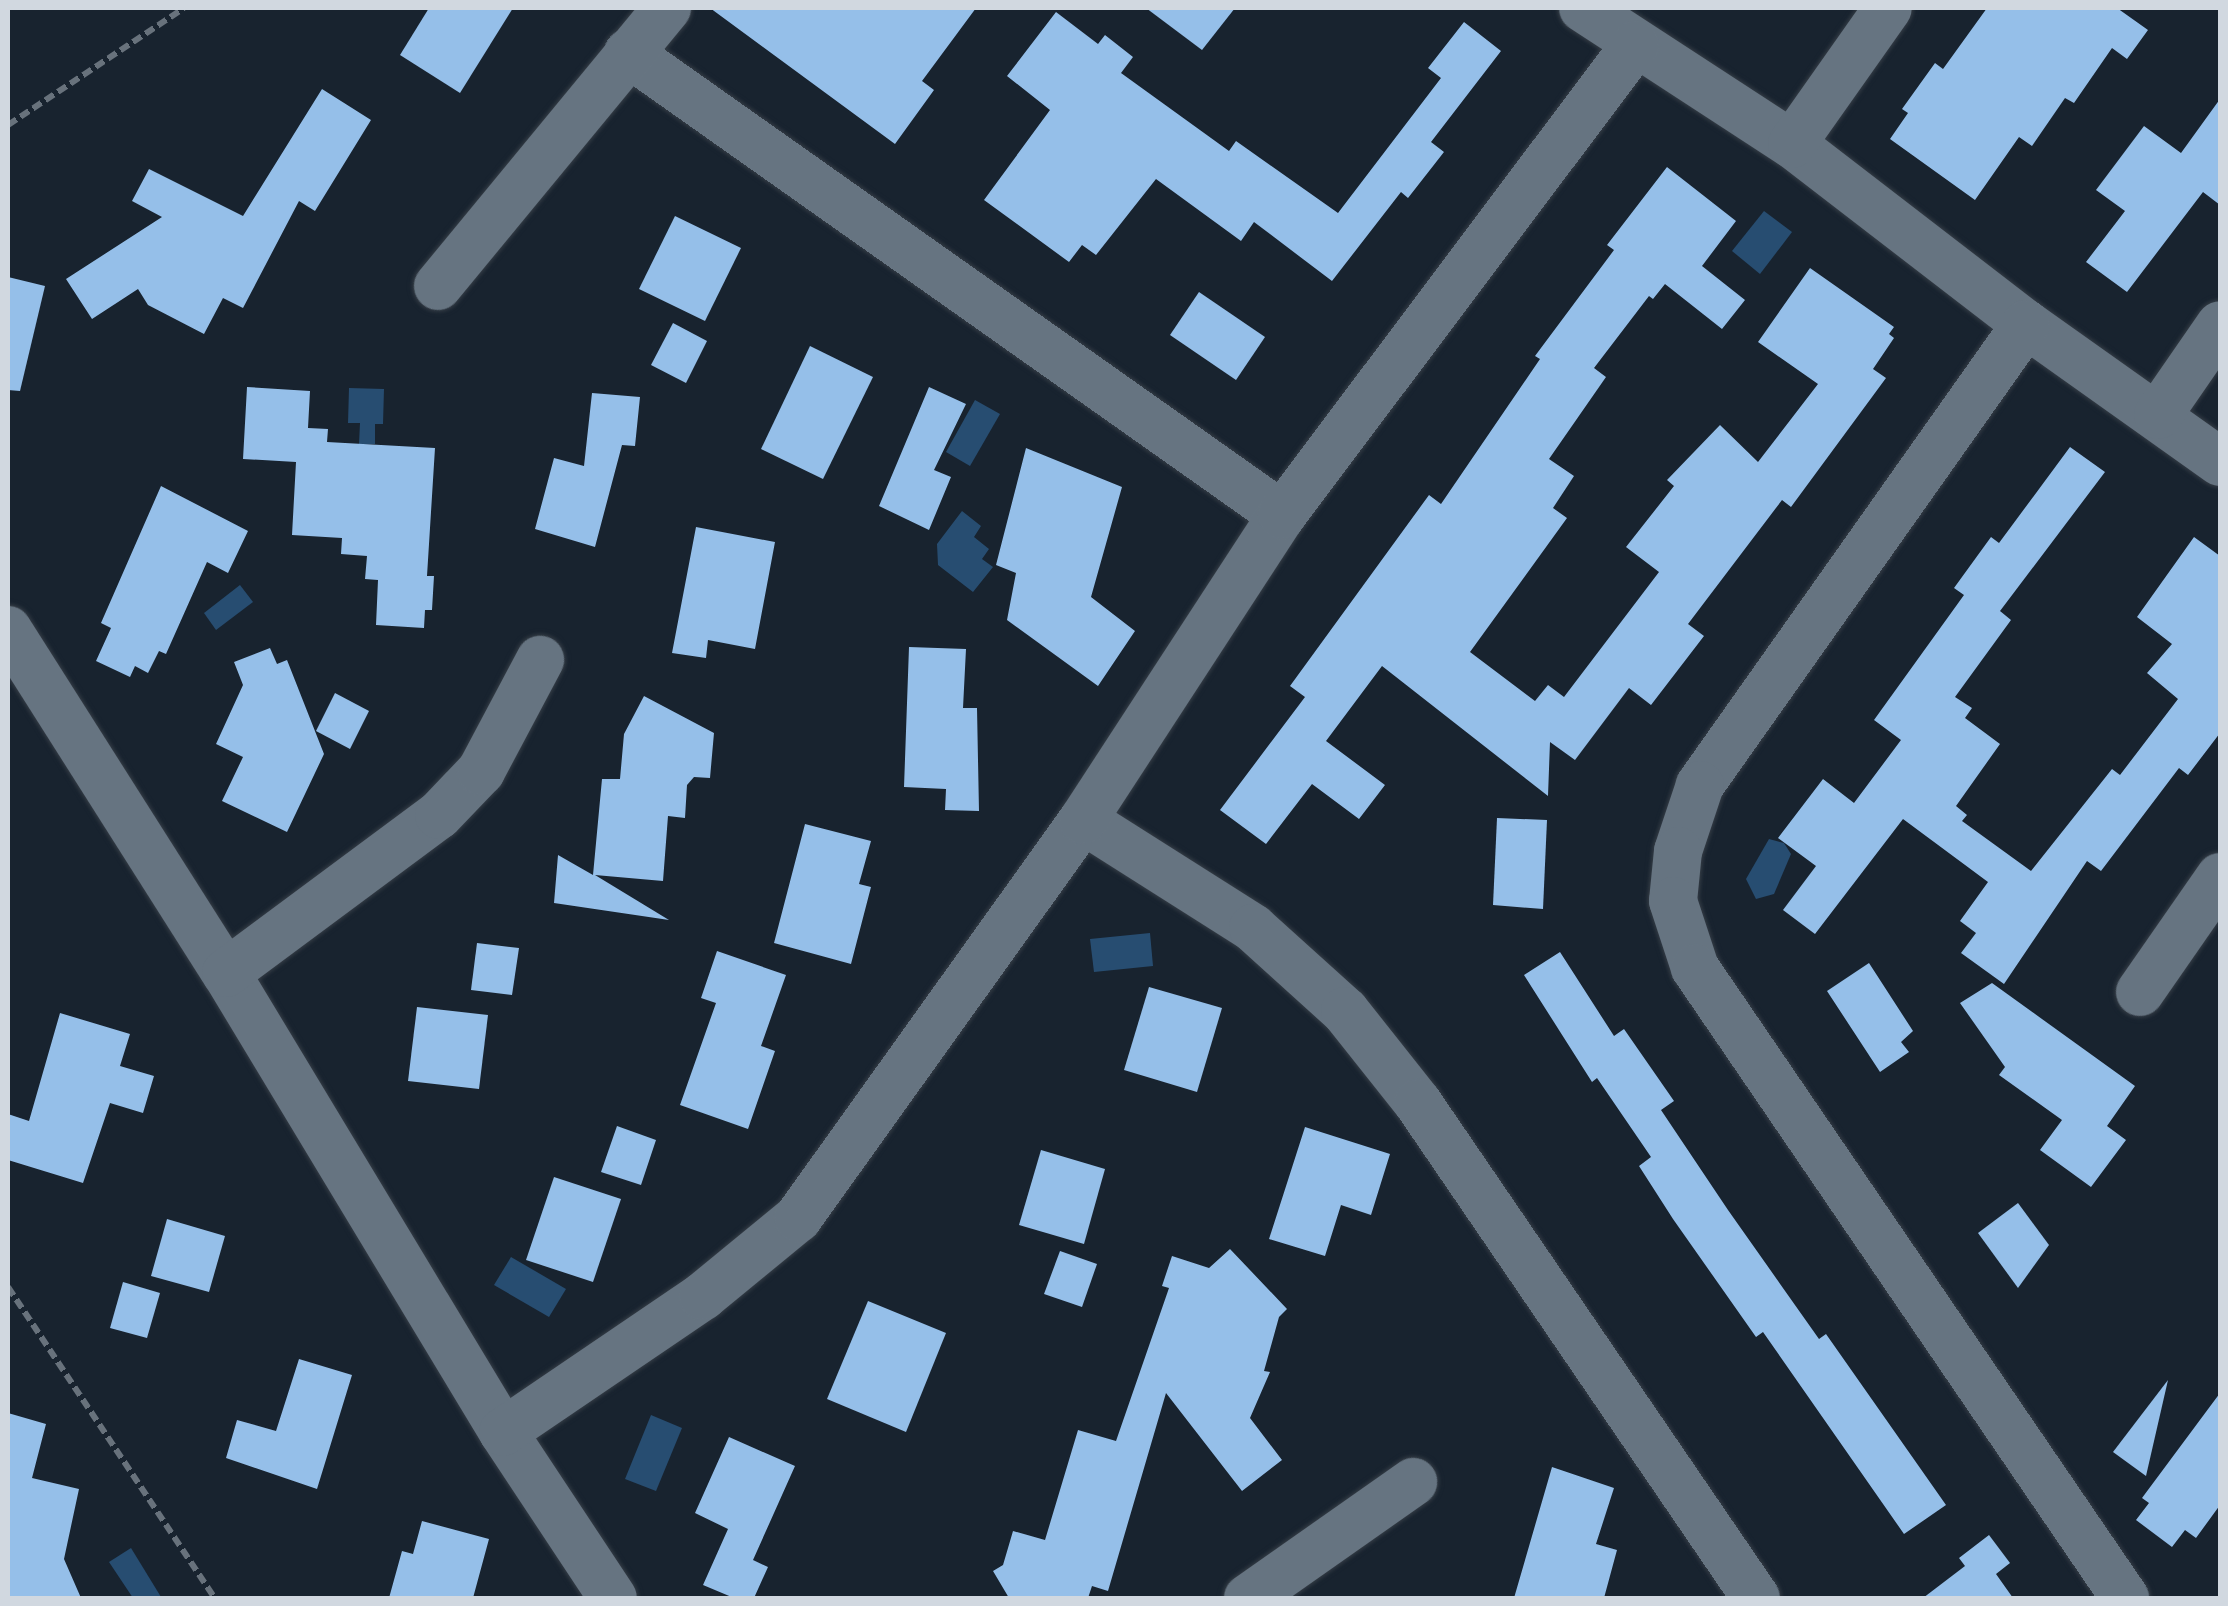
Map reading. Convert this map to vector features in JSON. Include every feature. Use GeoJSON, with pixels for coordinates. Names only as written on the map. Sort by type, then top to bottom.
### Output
{"type":"FeatureCollection","features":[{"type":"Feature","properties":{"kind":"street"},"geometry":{"type":"LineString","coordinates":[[438,286],[666,8]]}},
{"type":"Feature","properties":{"kind":"street"},"geometry":{"type":"LineString","coordinates":[[1584,8],[1635,45],[1792,144],[2026,324],[2220,462]]}},
{"type":"Feature","properties":{"kind":"street"},"geometry":{"type":"LineString","coordinates":[[1792,144],[1888,8]]}},
{"type":"Feature","properties":{"kind":"street"},"geometry":{"type":"LineString","coordinates":[[502,1432],[704,1296],[798,1218],[1083,820],[1282,516],[1635,45]]}},
{"type":"Feature","properties":{"kind":"street"},"geometry":{"type":"LineString","coordinates":[[628,53],[1282,516]]}},
{"type":"Feature","properties":{"kind":"street"},"geometry":{"type":"LineString","coordinates":[[2026,324],[1700,786],[1678,851],[1673,900],[1695,968],[2125,1598]]}},
{"type":"Feature","properties":{"kind":"street"},"geometry":{"type":"LineString","coordinates":[[2158,415],[2220,325]]}},
{"type":"Feature","properties":{"kind":"street"},"geometry":{"type":"LineString","coordinates":[[8,630],[226,973],[502,1432],[613,1598]]}},
{"type":"Feature","properties":{"kind":"street"},"geometry":{"type":"LineString","coordinates":[[226,973],[439,815],[481,771],[540,660]]}},
{"type":"Feature","properties":{"kind":"street"},"geometry":{"type":"LineString","coordinates":[[1083,820],[1254,928],[1345,1011],[1418,1102],[1756,1598]]}},
{"type":"Feature","properties":{"kind":"street"},"geometry":{"type":"LineString","coordinates":[[2140,992],[2220,878]]}},
{"type":"Feature","properties":{"kind":"street"},"geometry":{"type":"LineString","coordinates":[[1248,1598],[1414,1482]]}},
{"type":"Feature","properties":{"kind":"path"},"geometry":{"type":"LineString","coordinates":[[8,126],[184,8]]}},
{"type":"Feature","properties":{"kind":"path"},"geometry":{"type":"LineString","coordinates":[[8,1286],[216,1598]]}},
{"type":"Feature","properties":{"kind":"water"},"geometry":{"type":"Polygon","coordinates":[[[1764,211],[1792,232],[1760,274],[1732,251],[1764,211]]]}},
{"type":"Feature","properties":{"kind":"water"},"geometry":{"type":"Polygon","coordinates":[[[349,388],[384,389],[383,424],[375,424],[375,444],[359,444],[360,423],[348,423],[349,388]]]}},
{"type":"Feature","properties":{"kind":"water"},"geometry":{"type":"Polygon","coordinates":[[[975,400],[1000,414],[970,466],[946,452],[975,400]]]}},
{"type":"Feature","properties":{"kind":"water"},"geometry":{"type":"Polygon","coordinates":[[[962,511],[981,526],[974,537],[989,549],[982,559],[993,567],[973,592],[938,565],[937,544],[962,511]]]}},
{"type":"Feature","properties":{"kind":"water"},"geometry":{"type":"Polygon","coordinates":[[[240,585],[253,602],[216,630],[204,613],[240,585]]]}},
{"type":"Feature","properties":{"kind":"water"},"geometry":{"type":"Polygon","coordinates":[[[1769,839],[1784,843],[1791,854],[1774,894],[1756,899],[1746,879],[1769,839]]]}},
{"type":"Feature","properties":{"kind":"water"},"geometry":{"type":"Polygon","coordinates":[[[1150,933],[1153,966],[1094,972],[1090,939],[1150,933]]]}},
{"type":"Feature","properties":{"kind":"water"},"geometry":{"type":"Polygon","coordinates":[[[511,1257],[566,1289],[549,1317],[494,1285],[511,1257]]]}},
{"type":"Feature","properties":{"kind":"water"},"geometry":{"type":"Polygon","coordinates":[[[651,1415],[682,1428],[656,1491],[625,1479],[651,1415]]]}},
{"type":"Feature","properties":{"kind":"water"},"geometry":{"type":"Polygon","coordinates":[[[131,1548],[161,1597],[133,1598],[109,1562],[131,1548]]]}},
{"type":"Feature","properties":{"kind":"building"},"geometry":{"type":"Polygon","coordinates":[[[429,8],[513,8],[460,93],[400,55],[429,8]]]}},
{"type":"Feature","properties":{"kind":"building"},"geometry":{"type":"Polygon","coordinates":[[[710,8],[976,8],[922,81],[934,90],[895,144],[710,8]]]}},
{"type":"Feature","properties":{"kind":"building"},"geometry":{"type":"Polygon","coordinates":[[[1146,8],[1235,8],[1202,50],[1146,8]]]}},
{"type":"Feature","properties":{"kind":"building"},"geometry":{"type":"Polygon","coordinates":[[[1987,8],[2117,8],[2148,30],[2127,59],[2112,48],[2074,103],[2065,98],[2032,146],[2019,137],[1975,200],[1890,139],[1908,113],[1902,109],[1935,63],[1943,69],[1987,8]]]}},
{"type":"Feature","properties":{"kind":"building"},"geometry":{"type":"Polygon","coordinates":[[[1056,12],[1098,44],[1105,35],[1133,57],[1121,73],[1229,151],[1236,141],[1338,213],[1441,78],[1428,68],[1464,22],[1501,51],[1431,142],[1444,152],[1408,198],[1401,192],[1332,281],[1254,222],[1241,241],[1156,179],[1096,255],[1082,245],[1069,262],[984,200],[1050,110],[1007,76],[1056,12]]]}},
{"type":"Feature","properties":{"kind":"building"},"geometry":{"type":"Polygon","coordinates":[[[322,89],[371,120],[315,211],[299,201],[243,308],[223,298],[204,334],[148,305],[138,289],[92,319],[66,279],[162,217],[132,201],[149,169],[243,216],[322,89]]]}},
{"type":"Feature","properties":{"kind":"building"},"geometry":{"type":"Polygon","coordinates":[[[2220,99],[2220,205],[2203,192],[2127,292],[2086,262],[2125,211],[2096,190],[2144,126],[2181,153],[2220,99]]]}},
{"type":"Feature","properties":{"kind":"building"},"geometry":{"type":"Polygon","coordinates":[[[1667,167],[1736,221],[1702,266],[1745,300],[1722,329],[1665,284],[1653,299],[1649,296],[1594,368],[1606,377],[1549,459],[1574,476],[1553,508],[1567,518],[1470,652],[1535,701],[1548,685],[1564,697],[1659,572],[1626,547],[1674,486],[1667,480],[1720,425],[1758,462],[1818,384],[1758,342],[1810,268],[1894,327],[1889,334],[1894,338],[1873,369],[1886,378],[1791,507],[1782,500],[1688,624],[1704,636],[1651,705],[1629,688],[1575,760],[1550,742],[1548,796],[1382,666],[1326,741],[1385,785],[1359,819],[1312,784],[1266,844],[1220,810],[1305,697],[1290,686],[1429,495],[1441,504],[1540,359],[1535,356],[1614,250],[1607,245],[1667,167]]]}},
{"type":"Feature","properties":{"kind":"building"},"geometry":{"type":"Polygon","coordinates":[[[675,216],[741,248],[705,321],[639,289],[675,216]]]}},
{"type":"Feature","properties":{"kind":"building"},"geometry":{"type":"Polygon","coordinates":[[[8,277],[45,286],[20,391],[8,390],[8,277]]]}},
{"type":"Feature","properties":{"kind":"building"},"geometry":{"type":"Polygon","coordinates":[[[1199,292],[1265,337],[1236,380],[1170,335],[1199,292]]]}},
{"type":"Feature","properties":{"kind":"building"},"geometry":{"type":"Polygon","coordinates":[[[673,323],[707,341],[686,383],[651,365],[673,323]]]}},
{"type":"Feature","properties":{"kind":"building"},"geometry":{"type":"Polygon","coordinates":[[[810,346],[873,377],[823,479],[761,449],[810,346]]]}},
{"type":"Feature","properties":{"kind":"building"},"geometry":{"type":"Polygon","coordinates":[[[247,387],[310,391],[308,428],[328,429],[327,442],[435,448],[427,576],[434,576],[432,610],[425,610],[424,628],[376,625],[378,580],[365,579],[367,556],[341,554],[342,538],[292,535],[296,462],[243,459],[247,387]]]}},
{"type":"Feature","properties":{"kind":"building"},"geometry":{"type":"Polygon","coordinates":[[[929,387],[966,404],[934,470],[951,477],[929,530],[879,506],[929,387]]]}},
{"type":"Feature","properties":{"kind":"building"},"geometry":{"type":"Polygon","coordinates":[[[592,393],[640,397],[635,446],[622,445],[595,547],[535,529],[554,458],[584,466],[592,393]]]}},
{"type":"Feature","properties":{"kind":"building"},"geometry":{"type":"Polygon","coordinates":[[[2070,447],[2105,472],[2000,611],[2011,620],[1955,697],[1972,708],[1965,718],[2000,744],[1956,806],[1967,815],[1962,821],[2031,871],[2112,769],[2120,775],[2178,699],[2147,673],[2172,644],[2137,617],[2194,537],[2220,556],[2220,733],[2188,775],[2179,768],[2101,871],[2087,861],[2004,984],[1961,953],[1976,933],[1960,921],[1988,882],[1903,819],[1815,934],[1783,910],[1816,866],[1778,838],[1823,779],[1854,803],[1901,740],[1874,720],[1964,595],[1954,588],[1991,537],[1999,543],[2070,447]]]}},
{"type":"Feature","properties":{"kind":"building"},"geometry":{"type":"Polygon","coordinates":[[[1026,448],[1122,487],[1091,597],[1135,631],[1098,686],[1007,620],[1016,573],[996,565],[1026,448]]]}},
{"type":"Feature","properties":{"kind":"building"},"geometry":{"type":"Polygon","coordinates":[[[161,486],[248,531],[228,573],[207,562],[166,654],[159,651],[148,673],[135,666],[130,677],[96,661],[111,628],[101,623],[161,486]]]}},
{"type":"Feature","properties":{"kind":"building"},"geometry":{"type":"Polygon","coordinates":[[[696,527],[775,542],[755,649],[708,640],[706,658],[672,653],[696,527]]]}},
{"type":"Feature","properties":{"kind":"building"},"geometry":{"type":"Polygon","coordinates":[[[909,647],[966,649],[963,708],[977,708],[979,811],[945,810],[946,789],[904,787],[909,647]]]}},
{"type":"Feature","properties":{"kind":"building"},"geometry":{"type":"Polygon","coordinates":[[[270,648],[277,664],[287,660],[324,754],[287,832],[222,801],[243,757],[216,744],[243,685],[234,662],[270,648]]]}},
{"type":"Feature","properties":{"kind":"building"},"geometry":{"type":"Polygon","coordinates":[[[335,693],[369,711],[350,749],[316,731],[335,693]]]}},
{"type":"Feature","properties":{"kind":"building"},"geometry":{"type":"Polygon","coordinates":[[[644,696],[714,733],[710,778],[694,777],[687,785],[685,818],[668,816],[663,881],[595,875],[669,920],[554,903],[558,855],[593,875],[602,779],[620,779],[624,734],[644,696]]]}},
{"type":"Feature","properties":{"kind":"building"},"geometry":{"type":"Polygon","coordinates":[[[1497,818],[1547,820],[1543,909],[1493,905],[1497,818]]]}},
{"type":"Feature","properties":{"kind":"building"},"geometry":{"type":"Polygon","coordinates":[[[805,824],[871,841],[859,884],[871,887],[851,964],[774,943],[805,824]]]}},
{"type":"Feature","properties":{"kind":"building"},"geometry":{"type":"Polygon","coordinates":[[[477,943],[519,948],[512,995],[471,990],[477,943]]]}},
{"type":"Feature","properties":{"kind":"building"},"geometry":{"type":"Polygon","coordinates":[[[717,951],[786,975],[761,1046],[775,1051],[748,1129],[680,1105],[716,1003],[701,998],[717,951]]]}},
{"type":"Feature","properties":{"kind":"building"},"geometry":{"type":"Polygon","coordinates":[[[1560,952],[1614,1036],[1624,1029],[1674,1101],[1661,1110],[1728,1210],[1819,1339],[1826,1334],[1946,1505],[1904,1534],[1763,1332],[1756,1337],[1673,1219],[1639,1166],[1651,1157],[1597,1078],[1592,1082],[1524,975],[1560,952]]]}},
{"type":"Feature","properties":{"kind":"building"},"geometry":{"type":"Polygon","coordinates":[[[1869,963],[1913,1031],[1901,1042],[1909,1052],[1880,1072],[1827,991],[1869,963]]]}},
{"type":"Feature","properties":{"kind":"building"},"geometry":{"type":"Polygon","coordinates":[[[1992,983],[2135,1086],[2107,1126],[2126,1140],[2091,1187],[2040,1150],[2062,1120],[1999,1075],[2005,1067],[1960,1003],[1992,983]]]}},
{"type":"Feature","properties":{"kind":"building"},"geometry":{"type":"Polygon","coordinates":[[[1149,987],[1222,1008],[1197,1092],[1124,1070],[1149,987]]]}},
{"type":"Feature","properties":{"kind":"building"},"geometry":{"type":"Polygon","coordinates":[[[417,1007],[488,1015],[479,1089],[408,1081],[417,1007]]]}},
{"type":"Feature","properties":{"kind":"building"},"geometry":{"type":"Polygon","coordinates":[[[60,1013],[130,1034],[120,1066],[154,1076],[143,1113],[110,1103],[83,1183],[8,1160],[8,1114],[29,1121],[60,1013]]]}},
{"type":"Feature","properties":{"kind":"building"},"geometry":{"type":"Polygon","coordinates":[[[617,1126],[656,1140],[641,1185],[601,1172],[617,1126]]]}},
{"type":"Feature","properties":{"kind":"building"},"geometry":{"type":"Polygon","coordinates":[[[1305,1127],[1390,1154],[1371,1215],[1341,1205],[1325,1256],[1269,1239],[1305,1127]]]}},
{"type":"Feature","properties":{"kind":"building"},"geometry":{"type":"Polygon","coordinates":[[[1041,1150],[1105,1169],[1084,1244],[1019,1225],[1041,1150]]]}},
{"type":"Feature","properties":{"kind":"building"},"geometry":{"type":"Polygon","coordinates":[[[554,1177],[621,1199],[593,1282],[526,1260],[554,1177]]]}},
{"type":"Feature","properties":{"kind":"building"},"geometry":{"type":"Polygon","coordinates":[[[2018,1203],[2049,1245],[2018,1288],[1978,1233],[2018,1203]]]}},
{"type":"Feature","properties":{"kind":"building"},"geometry":{"type":"Polygon","coordinates":[[[167,1219],[225,1236],[209,1292],[151,1276],[167,1219]]]}},
{"type":"Feature","properties":{"kind":"building"},"geometry":{"type":"Polygon","coordinates":[[[1230,1249],[1287,1309],[1279,1317],[1264,1371],[1270,1372],[1250,1418],[1282,1460],[1242,1491],[1166,1393],[1108,1591],[1092,1586],[1088,1598],[1009,1598],[993,1571],[1003,1565],[1013,1531],[1045,1540],[1078,1430],[1116,1441],[1169,1288],[1162,1286],[1172,1256],[1209,1268],[1230,1249]]]}},
{"type":"Feature","properties":{"kind":"building"},"geometry":{"type":"Polygon","coordinates":[[[1060,1251],[1097,1264],[1082,1307],[1044,1294],[1060,1251]]]}},
{"type":"Feature","properties":{"kind":"building"},"geometry":{"type":"Polygon","coordinates":[[[123,1282],[160,1293],[147,1338],[110,1328],[123,1282]]]}},
{"type":"Feature","properties":{"kind":"building"},"geometry":{"type":"Polygon","coordinates":[[[868,1301],[946,1333],[906,1432],[827,1399],[868,1301]]]}},
{"type":"Feature","properties":{"kind":"building"},"geometry":{"type":"Polygon","coordinates":[[[299,1359],[352,1375],[317,1489],[226,1458],[237,1420],[276,1431],[299,1359]]]}},
{"type":"Feature","properties":{"kind":"building"},"geometry":{"type":"Polygon","coordinates":[[[2168,1380],[2146,1476],[2113,1452],[2168,1380]]]}},
{"type":"Feature","properties":{"kind":"building"},"geometry":{"type":"Polygon","coordinates":[[[2220,1393],[2220,1505],[2196,1538],[2185,1530],[2172,1547],[2136,1520],[2149,1503],[2142,1498],[2220,1393]]]}},
{"type":"Feature","properties":{"kind":"building"},"geometry":{"type":"Polygon","coordinates":[[[8,1413],[46,1424],[32,1478],[79,1489],[64,1559],[81,1598],[8,1598],[8,1413]]]}},
{"type":"Feature","properties":{"kind":"building"},"geometry":{"type":"Polygon","coordinates":[[[729,1437],[795,1466],[753,1560],[768,1567],[754,1598],[734,1598],[703,1585],[728,1529],[695,1513],[729,1437]]]}},
{"type":"Feature","properties":{"kind":"building"},"geometry":{"type":"Polygon","coordinates":[[[1552,1467],[1614,1488],[1596,1544],[1617,1550],[1604,1598],[1514,1598],[1552,1467]]]}},
{"type":"Feature","properties":{"kind":"building"},"geometry":{"type":"Polygon","coordinates":[[[422,1521],[489,1539],[473,1598],[389,1598],[402,1551],[413,1554],[422,1521]]]}},
{"type":"Feature","properties":{"kind":"building"},"geometry":{"type":"Polygon","coordinates":[[[1989,1535],[2010,1563],[1996,1574],[2013,1598],[1923,1598],[1965,1566],[1959,1558],[1989,1535]]]}}]}
